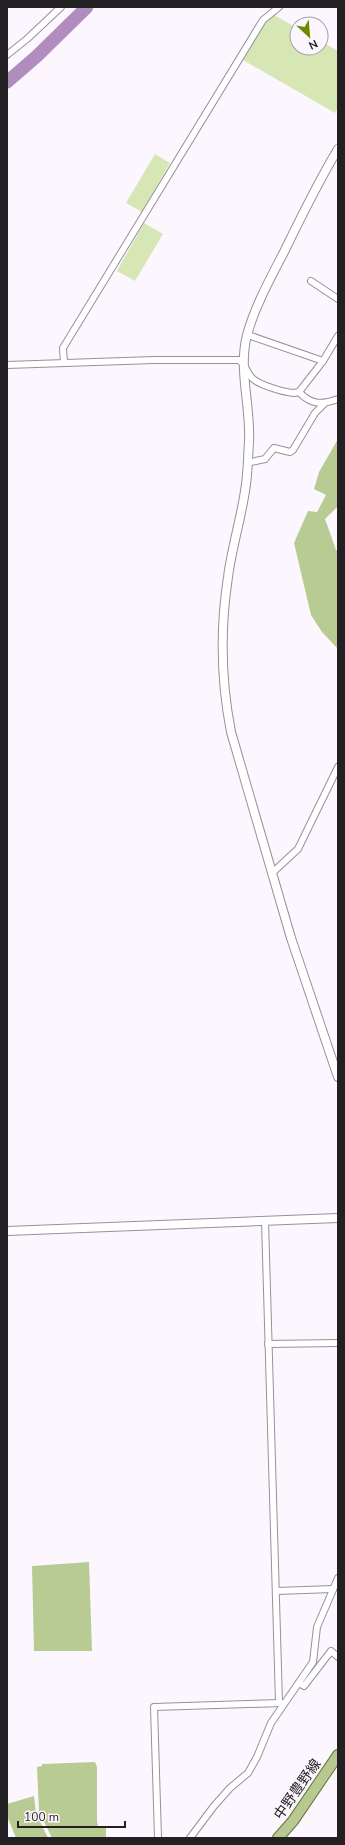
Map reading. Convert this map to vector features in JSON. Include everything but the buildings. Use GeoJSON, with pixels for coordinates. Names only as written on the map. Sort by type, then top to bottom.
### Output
{"type":"FeatureCollection","features":[{"type":"Feature","properties":{"kind":"main road","name":"中野豊野線"},"geometry":{"type":"LineString","coordinates":[[278,1838],[293,1820],[338,1755]]}},
{"type":"Feature","properties":{"kind":"street"},"geometry":{"type":"LineString","coordinates":[[7,56],[61,7]]}},
{"type":"Feature","properties":{"kind":"street"},"geometry":{"type":"LineString","coordinates":[[64,363],[63,348],[263,20],[278,7]]}},
{"type":"Feature","properties":{"kind":"street"},"geometry":{"type":"LineString","coordinates":[[338,149],[320,179],[265,290],[244,348],[250,433],[248,463],[246,484],[228,576],[224,611],[222,662],[226,705],[231,732],[272,873],[338,1077]]}},
{"type":"Feature","properties":{"kind":"street"},"geometry":{"type":"LineString","coordinates":[[311,281],[338,299]]}},
{"type":"Feature","properties":{"kind":"street"},"geometry":{"type":"LineString","coordinates":[[248,335],[324,360]]}},
{"type":"Feature","properties":{"kind":"street"},"geometry":{"type":"LineString","coordinates":[[299,392],[324,360],[338,336]]}},
{"type":"Feature","properties":{"kind":"street"},"geometry":{"type":"LineString","coordinates":[[7,365],[170,360],[239,360],[244,364],[248,373],[256,381],[288,392],[299,392],[306,400],[325,403],[338,399]]}},
{"type":"Feature","properties":{"kind":"street"},"geometry":{"type":"LineString","coordinates":[[248,463],[265,459],[274,448],[290,452],[294,450],[315,413],[325,403]]}},
{"type":"Feature","properties":{"kind":"street"},"geometry":{"type":"LineString","coordinates":[[272,873],[298,849],[338,767]]}},
{"type":"Feature","properties":{"kind":"street"},"geometry":{"type":"LineString","coordinates":[[7,1231],[338,1218]]}},
{"type":"Feature","properties":{"kind":"street"},"geometry":{"type":"LineString","coordinates":[[265,1222],[276,1591],[282,1703]]}},
{"type":"Feature","properties":{"kind":"street"},"geometry":{"type":"LineString","coordinates":[[268,1344],[338,1343]]}},
{"type":"Feature","properties":{"kind":"street"},"geometry":{"type":"LineString","coordinates":[[190,1838],[214,1806],[230,1788],[248,1773],[282,1703],[299,1683],[312,1662],[316,1627],[338,1578]]}},
{"type":"Feature","properties":{"kind":"street"},"geometry":{"type":"LineString","coordinates":[[276,1591],[333,1588]]}},
{"type":"Feature","properties":{"kind":"street"},"geometry":{"type":"LineString","coordinates":[[299,1683],[304,1686],[331,1651],[338,1657]]}},
{"type":"Feature","properties":{"kind":"street"},"geometry":{"type":"LineString","coordinates":[[158,1838],[154,1707],[282,1703]]}},
{"type":"Feature","properties":{"kind":"green space"},"geometry":{"type":"Polygon","coordinates":[[[274,15],[289,23],[289,56],[329,56],[329,46],[338,51],[338,108],[335,113],[243,60],[265,22],[274,15]]]}},
{"type":"Feature","properties":{"kind":"green space"},"geometry":{"type":"Polygon","coordinates":[[[155,154],[170,163],[142,212],[126,203],[155,154]]]}},
{"type":"Feature","properties":{"kind":"green space"},"geometry":{"type":"Polygon","coordinates":[[[144,223],[163,234],[135,281],[117,271],[144,223]]]}},
{"type":"Feature","properties":{"kind":"green space"},"geometry":{"type":"Polygon","coordinates":[[[338,439],[338,506],[325,519],[336,550],[338,551],[338,649],[322,632],[311,615],[294,543],[308,511],[317,512],[326,495],[314,489],[319,472],[338,439]]]}},
{"type":"Feature","properties":{"kind":"green space"},"geometry":{"type":"Polygon","coordinates":[[[89,1562],[92,1651],[34,1651],[32,1566],[89,1562]]]}},
{"type":"Feature","properties":{"kind":"green space"},"geometry":{"type":"Polygon","coordinates":[[[95,1762],[97,1767],[97,1821],[98,1826],[106,1827],[106,1838],[52,1838],[39,1811],[37,1767],[42,1766],[42,1764],[95,1762]]]}},
{"type":"Feature","properties":{"kind":"green space"},"geometry":{"type":"Polygon","coordinates":[[[34,1796],[36,1813],[48,1838],[16,1838],[7,1816],[7,1804],[34,1796]]]}},
{"type":"Feature","properties":{"kind":"waterway"},"geometry":{"type":"LineString","coordinates":[[7,82],[37,56],[87,7]]}}]}
